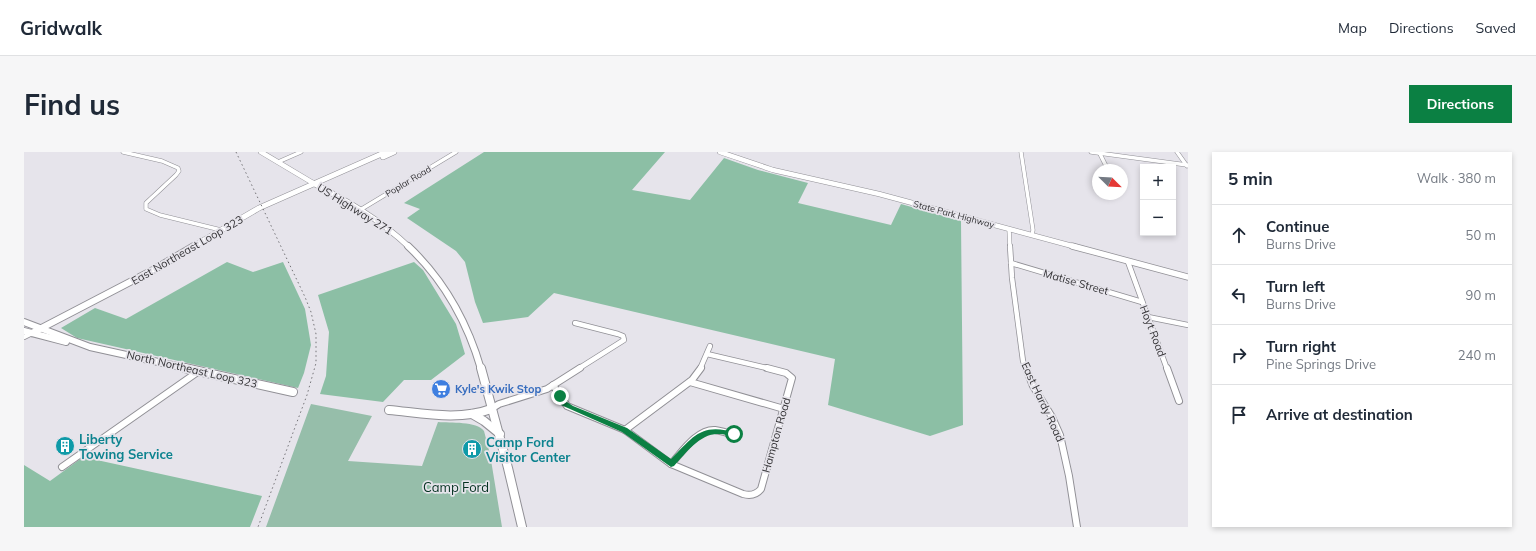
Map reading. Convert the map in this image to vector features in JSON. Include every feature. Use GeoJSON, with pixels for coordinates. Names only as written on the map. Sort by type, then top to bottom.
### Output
{"type":"FeatureCollection","features":[{"type":"Feature","properties":{"kind":"highway","name":"East Northeast Loop 323"},"geometry":{"type":"LineString","coordinates":[[32,333],[45,329],[80,313],[87,306],[170,261],[255,210],[286,195],[389,153]]}},
{"type":"Feature","properties":{"kind":"highway","name":"US Highway 271"},"geometry":{"type":"LineString","coordinates":[[315,183],[389,228],[408,243],[429,265],[443,284],[466,327],[500,434],[515,489],[522,527]]}},
{"type":"Feature","properties":{"kind":"highway","name":"North Northeast Loop 323"},"geometry":{"type":"LineString","coordinates":[[24,322],[45,329],[64,338],[90,346]]}},
{"type":"Feature","properties":{"kind":"highway","name":"North Northeast Loop 323"},"geometry":{"type":"LineString","coordinates":[[24,331],[47,338],[90,346],[293,392]]}},
{"type":"Feature","properties":{"kind":"highway"},"geometry":{"type":"LineString","coordinates":[[472,414],[483,409],[489,399]]}},
{"type":"Feature","properties":{"kind":"highway"},"geometry":{"type":"LineString","coordinates":[[389,410],[438,414],[472,414],[487,412],[491,409]]}},
{"type":"Feature","properties":{"kind":"highway"},"geometry":{"type":"LineString","coordinates":[[472,414],[484,421],[500,434]]}},
{"type":"Feature","properties":{"kind":"main road","name":"US Highway 271"},"geometry":{"type":"LineString","coordinates":[[261,152],[315,183]]}},
{"type":"Feature","properties":{"kind":"main road","name":"State Park Highway"},"geometry":{"type":"LineString","coordinates":[[720,152],[746,162],[780,172],[872,192],[1188,277]]}},
{"type":"Feature","properties":{"kind":"street"},"geometry":{"type":"LineString","coordinates":[[123,152],[162,161],[178,168],[179,171],[176,175],[146,203],[146,209],[160,215],[221,230]]}},
{"type":"Feature","properties":{"kind":"street"},"geometry":{"type":"LineString","coordinates":[[278,162],[301,152]]}},
{"type":"Feature","properties":{"kind":"street","name":"Poplar Road"},"geometry":{"type":"LineString","coordinates":[[360,210],[456,152]]}},
{"type":"Feature","properties":{"kind":"street"},"geometry":{"type":"LineString","coordinates":[[1021,152],[1033,230],[1032,235]]}},
{"type":"Feature","properties":{"kind":"street"},"geometry":{"type":"LineString","coordinates":[[1091,152],[1187,166]]}},
{"type":"Feature","properties":{"kind":"street"},"geometry":{"type":"LineString","coordinates":[[1178,152],[1187,166]]}},
{"type":"Feature","properties":{"kind":"street"},"geometry":{"type":"LineString","coordinates":[[1099,153],[1105,164]]}},
{"type":"Feature","properties":{"kind":"street","name":"East Hardy Road"},"geometry":{"type":"LineString","coordinates":[[1009,229],[1019,339],[1023,361],[1033,386],[1052,417],[1060,435],[1069,476],[1077,527]]}},
{"type":"Feature","properties":{"kind":"street","name":"Hoyt Road"},"geometry":{"type":"LineString","coordinates":[[1128,262],[1179,401]]}},
{"type":"Feature","properties":{"kind":"street","name":"Matise Street"},"geometry":{"type":"LineString","coordinates":[[1011,263],[1142,302]]}},
{"type":"Feature","properties":{"kind":"street"},"geometry":{"type":"LineString","coordinates":[[1148,317],[1188,325]]}},
{"type":"Feature","properties":{"kind":"street"},"geometry":{"type":"LineString","coordinates":[[491,409],[499,404],[553,385],[623,342],[624,338],[618,334],[575,323]]}},
{"type":"Feature","properties":{"kind":"street"},"geometry":{"type":"LineString","coordinates":[[24,337],[32,333]]}},
{"type":"Feature","properties":{"kind":"street"},"geometry":{"type":"LineString","coordinates":[[625,430],[690,382],[698,372],[710,346]]}},
{"type":"Feature","properties":{"kind":"street","name":"Hampton Road"},"geometry":{"type":"LineString","coordinates":[[671,464],[743,494],[750,495],[758,493],[761,489],[792,376],[734,359],[707,354]]}},
{"type":"Feature","properties":{"kind":"street"},"geometry":{"type":"LineString","coordinates":[[62,468],[199,371]]}},
{"type":"Feature","properties":{"kind":"street"},"geometry":{"type":"LineString","coordinates":[[690,382],[784,408]]}},
{"type":"Feature","properties":{"kind":"street"},"geometry":{"type":"LineString","coordinates":[[553,385],[558,391],[562,402],[567,406],[625,430],[671,464],[696,439],[705,433],[719,431],[734,434]]}},
{"type":"Feature","properties":{"kind":"green space"},"geometry":{"type":"Polygon","coordinates":[[[484,152],[665,152],[632,190],[690,200],[724,158],[758,170],[808,183],[798,203],[891,225],[901,204],[961,221],[963,425],[930,436],[828,405],[835,359],[554,293],[528,317],[483,323],[475,302],[465,262],[456,251],[407,218],[420,209],[404,203],[484,152]]]}},
{"type":"Feature","properties":{"kind":"green space"},"geometry":{"type":"Polygon","coordinates":[[[227,262],[253,272],[283,262],[305,309],[311,345],[304,373],[298,388],[77,338],[61,328],[95,308],[126,319],[227,262]]]}},
{"type":"Feature","properties":{"kind":"green space"},"geometry":{"type":"Polygon","coordinates":[[[414,262],[423,270],[456,324],[465,354],[431,380],[404,380],[383,402],[320,394],[326,376],[329,332],[318,295],[414,262]]]}},
{"type":"Feature","properties":{"kind":"green space","name":"Camp Ford"},"geometry":{"type":"Polygon","coordinates":[[[311,404],[372,416],[348,461],[422,466],[438,422],[470,424],[481,428],[484,431],[490,454],[502,527],[266,527],[311,404]]]}},
{"type":"Feature","properties":{"kind":"green space"},"geometry":{"type":"Polygon","coordinates":[[[83,457],[262,496],[250,527],[24,527],[24,465],[50,481],[83,457]]]}},
{"type":"Feature","properties":{"kind":"railway"},"geometry":{"type":"LineString","coordinates":[[236,152],[305,297],[311,312],[316,334],[316,363],[307,395],[258,527]]}},
{"type":"Feature","properties":{"kind":"place","name":"Kyle's Kwik Stop"},"geometry":{"type":"Point","coordinates":[441,389]}},
{"type":"Feature","properties":{"kind":"place","name":"Liberty Towing Service"},"geometry":{"type":"Point","coordinates":[65,446]}},
{"type":"Feature","properties":{"kind":"place","name":"Camp Ford Visitor Center"},"geometry":{"type":"Point","coordinates":[472,449]}},
{"type":"Feature","properties":{"kind":"route"},"geometry":{"type":"LineString","coordinates":[[560,396],[562,402],[571,408],[625,430],[671,464],[696,439],[708,431],[712,430],[734,434]]}}]}
